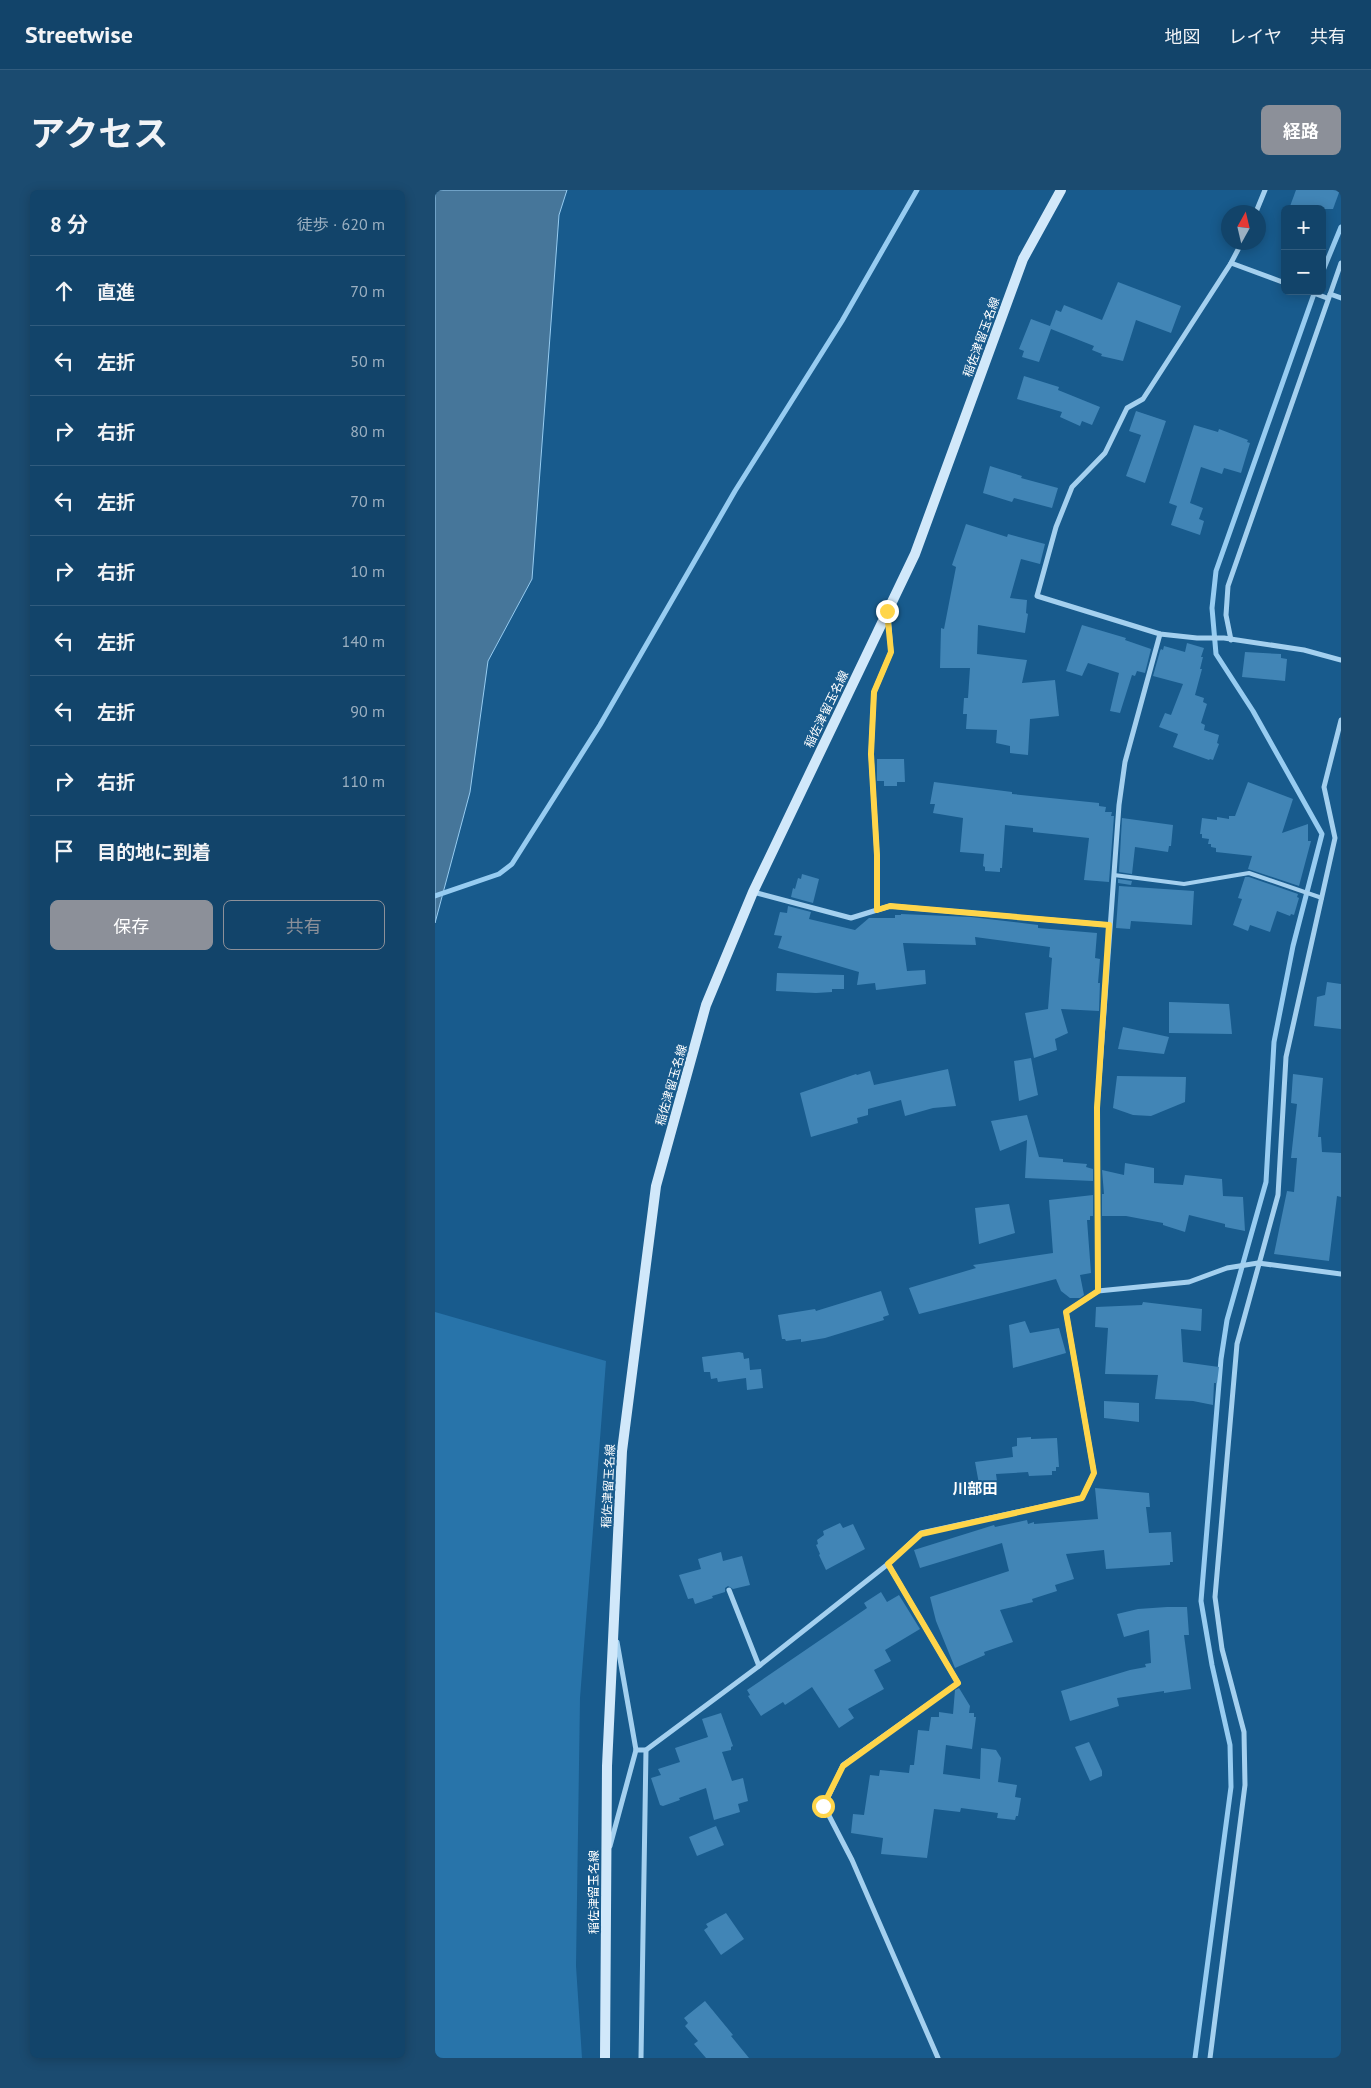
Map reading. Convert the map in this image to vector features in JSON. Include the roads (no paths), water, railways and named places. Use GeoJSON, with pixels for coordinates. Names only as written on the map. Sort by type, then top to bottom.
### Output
{"type":"FeatureCollection","features":[{"type":"Feature","properties":{"kind":"main road","name":"稲佐津留玉名線"},"geometry":{"type":"LineString","coordinates":[[605,2058],[607,1766],[622,1451],[656,1186],[706,1005],[753,892],[915,554],[1023,258],[1061,190]]}},
{"type":"Feature","properties":{"kind":"street"},"geometry":{"type":"LineString","coordinates":[[1259,205],[1265,190]]}},
{"type":"Feature","properties":{"kind":"street"},"geometry":{"type":"LineString","coordinates":[[1238,250],[1143,399],[1127,408],[1105,453],[1072,487],[1056,527],[1037,596],[1160,634],[1197,638],[1224,638],[1304,650],[1341,660]]}},
{"type":"Feature","properties":{"kind":"street"},"geometry":{"type":"LineString","coordinates":[[1231,263],[1281,282]]}},
{"type":"Feature","properties":{"kind":"street"},"geometry":{"type":"LineString","coordinates":[[1231,640],[1226,615],[1228,586],[1341,263]]}},
{"type":"Feature","properties":{"kind":"street"},"geometry":{"type":"LineString","coordinates":[[1325,295],[1341,298]]}},
{"type":"Feature","properties":{"kind":"street"},"geometry":{"type":"LineString","coordinates":[[877,910],[877,855],[871,754],[874,692],[891,652],[887,611]]}},
{"type":"Feature","properties":{"kind":"street"},"geometry":{"type":"LineString","coordinates":[[1098,1291],[1097,1108],[1109,925],[1125,762],[1160,634]]}},
{"type":"Feature","properties":{"kind":"street"},"geometry":{"type":"LineString","coordinates":[[1210,2058],[1245,1785],[1244,1732],[1222,1649],[1215,1597],[1237,1344],[1278,1195],[1286,1057],[1320,898],[1335,838],[1325,787],[1341,720]]}},
{"type":"Feature","properties":{"kind":"street"},"geometry":{"type":"LineString","coordinates":[[753,892],[851,918],[890,906],[1109,925]]}},
{"type":"Feature","properties":{"kind":"street"},"geometry":{"type":"LineString","coordinates":[[636,1750],[646,1750],[759,1666],[888,1564],[921,1534],[1082,1498],[1094,1473],[1066,1312],[1098,1291],[1189,1282],[1227,1268],[1258,1263],[1341,1274]]}},
{"type":"Feature","properties":{"kind":"street"},"geometry":{"type":"LineString","coordinates":[[888,1564],[958,1683],[843,1766],[823,1806],[852,1860],[938,2058]]}},
{"type":"Feature","properties":{"kind":"street"},"geometry":{"type":"LineString","coordinates":[[729,1590],[759,1666]]}},
{"type":"Feature","properties":{"kind":"street"},"geometry":{"type":"LineString","coordinates":[[606,1861],[636,1750],[614,1623]]}},
{"type":"Feature","properties":{"kind":"street"},"geometry":{"type":"LineString","coordinates":[[641,2058],[646,1750]]}},
{"type":"Feature","properties":{"kind":"lane"},"geometry":{"type":"LineString","coordinates":[[1114,875],[1184,884],[1249,873],[1320,898]]}},
{"type":"Feature","properties":{"kind":"waterway"},"geometry":{"type":"LineString","coordinates":[[435,896],[499,874],[512,864],[600,725],[735,491],[842,321],[917,190]]}},
{"type":"Feature","properties":{"kind":"waterway"},"geometry":{"type":"LineString","coordinates":[[1326,263],[1341,227]]}},
{"type":"Feature","properties":{"kind":"waterway"},"geometry":{"type":"LineString","coordinates":[[1195,2058],[1231,1787],[1230,1745],[1212,1665],[1201,1601],[1221,1359],[1227,1320],[1266,1182],[1274,1042],[1293,946],[1322,834],[1253,711],[1216,654],[1212,608],[1216,571],[1314,295]]}},
{"type":"Feature","properties":{"kind":"district","name":"川部田"},"geometry":{"type":"Point","coordinates":[975,1488]}}]}
